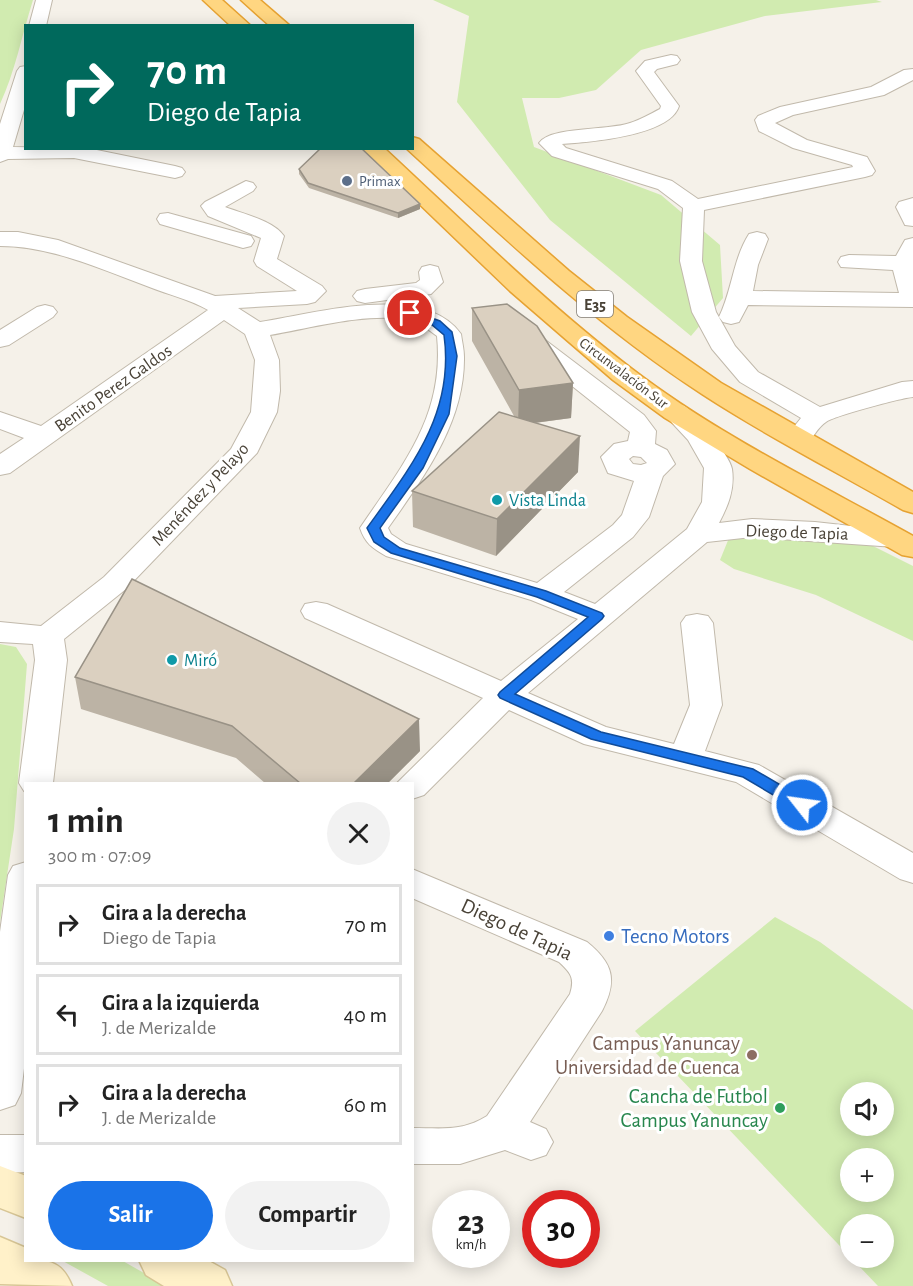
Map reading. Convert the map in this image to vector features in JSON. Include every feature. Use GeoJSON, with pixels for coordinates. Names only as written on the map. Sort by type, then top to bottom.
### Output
{"type":"FeatureCollection","features":[{"type":"Feature","properties":{"kind":"highway"},"geometry":{"type":"LineString","coordinates":[[212,0],[240,24]]}},
{"type":"Feature","properties":{"kind":"highway"},"geometry":{"type":"LineString","coordinates":[[250,0],[279,24]]}},
{"type":"Feature","properties":{"kind":"highway","name":"E35"},"geometry":{"type":"LineString","coordinates":[[414,145],[561,276],[618,322],[712,389],[913,504]]}},
{"type":"Feature","properties":{"kind":"highway","name":"Circunvalación Sur"},"geometry":{"type":"LineString","coordinates":[[373,150],[585,345],[675,412],[824,500],[904,543]]}},
{"type":"Feature","properties":{"kind":"main road"},"geometry":{"type":"LineString","coordinates":[[0,1186],[24,1197]]}},
{"type":"Feature","properties":{"kind":"main road"},"geometry":{"type":"LineString","coordinates":[[0,1259],[48,1286]]}},
{"type":"Feature","properties":{"kind":"main road"},"geometry":{"type":"LineString","coordinates":[[166,1262],[208,1286]]}},
{"type":"Feature","properties":{"kind":"street"},"geometry":{"type":"LineString","coordinates":[[38,24],[44,0]]}},
{"type":"Feature","properties":{"kind":"street"},"geometry":{"type":"LineString","coordinates":[[671,60],[651,65],[645,71],[650,83],[670,106],[668,112],[636,128],[602,135],[555,139],[549,143],[560,152],[665,185],[694,206],[865,171],[860,161],[800,144],[766,127],[765,120],[786,111],[877,91],[910,74]]}},
{"type":"Feature","properties":{"kind":"street"},"geometry":{"type":"LineString","coordinates":[[22,98],[1,154],[74,152],[175,172]]}},
{"type":"Feature","properties":{"kind":"street"},"geometry":{"type":"LineString","coordinates":[[246,187],[212,206],[216,211],[273,236],[265,261],[314,291],[307,297]]}},
{"type":"Feature","properties":{"kind":"street"},"geometry":{"type":"LineString","coordinates":[[913,204],[907,207],[913,220]]}},
{"type":"Feature","properties":{"kind":"street"},"geometry":{"type":"LineString","coordinates":[[694,206],[691,261],[704,312],[720,342],[749,377],[817,416]]}},
{"type":"Feature","properties":{"kind":"street"},"geometry":{"type":"LineString","coordinates":[[168,219],[270,247]]}},
{"type":"Feature","properties":{"kind":"street"},"geometry":{"type":"LineString","coordinates":[[0,239],[18,239],[50,245],[219,306],[256,330],[376,312],[410,313],[436,323],[449,334],[452,356],[444,414],[417,468],[374,528],[378,539],[396,550],[542,594],[598,616]]}},
{"type":"Feature","properties":{"kind":"street"},"geometry":{"type":"LineString","coordinates":[[720,342],[740,298],[747,265],[757,239]]}},
{"type":"Feature","properties":{"kind":"street"},"geometry":{"type":"LineString","coordinates":[[740,298],[913,300],[908,254],[849,262]]}},
{"type":"Feature","properties":{"kind":"street"},"geometry":{"type":"LineString","coordinates":[[219,306],[307,297],[343,298],[423,289],[432,282],[429,272]]}},
{"type":"Feature","properties":{"kind":"street","name":"Benito Perez Galdos"},"geometry":{"type":"LineString","coordinates":[[0,467],[219,306]]}},
{"type":"Feature","properties":{"kind":"street"},"geometry":{"type":"LineString","coordinates":[[0,340],[45,312]]}},
{"type":"Feature","properties":{"kind":"street"},"geometry":{"type":"LineString","coordinates":[[503,326],[515,329],[533,342],[635,421],[643,431],[646,460],[635,517],[623,531],[542,594]]}},
{"type":"Feature","properties":{"kind":"street","name":"Menéndez y Pelayo"},"geometry":{"type":"LineString","coordinates":[[48,636],[115,583],[243,453],[261,422],[267,391],[267,360],[256,330]]}},
{"type":"Feature","properties":{"kind":"street"},"geometry":{"type":"LineString","coordinates":[[798,438],[817,416],[902,390],[913,389]]}},
{"type":"Feature","properties":{"kind":"street"},"geometry":{"type":"LineString","coordinates":[[414,785],[506,695],[699,534],[716,502],[718,468],[699,436],[675,412]]}},
{"type":"Feature","properties":{"kind":"street"},"geometry":{"type":"LineString","coordinates":[[0,420],[45,436]]}},
{"type":"Feature","properties":{"kind":"street","name":"Diego de Tapia"},"geometry":{"type":"LineString","coordinates":[[699,534],[752,528],[816,531],[904,543]]}},
{"type":"Feature","properties":{"kind":"street"},"geometry":{"type":"LineString","coordinates":[[316,611],[596,736],[747,773],[913,870]]}},
{"type":"Feature","properties":{"kind":"street"},"geometry":{"type":"LineString","coordinates":[[685,758],[706,705],[697,623]]}},
{"type":"Feature","properties":{"kind":"street"},"geometry":{"type":"LineString","coordinates":[[0,632],[48,636],[51,660],[36,782]]}},
{"type":"Feature","properties":{"kind":"street","name":"Diego de Tapia"},"geometry":{"type":"LineString","coordinates":[[414,883],[573,952],[585,962],[593,974],[594,987],[517,1135],[489,1139],[470,1146],[414,1146]]}},
{"type":"Feature","properties":{"kind":"street"},"geometry":{"type":"LineString","coordinates":[[0,1093],[24,892]]}},
{"type":"Feature","properties":{"kind":"street"},"geometry":{"type":"LineString","coordinates":[[0,1154],[24,1153]]}},
{"type":"Feature","properties":{"kind":"green space"},"geometry":{"type":"Polygon","coordinates":[[[0,0],[33,0],[26,24],[24,24],[14,66],[0,104],[0,0]]]}},
{"type":"Feature","properties":{"kind":"green space"},"geometry":{"type":"Polygon","coordinates":[[[433,0],[876,0],[882,2],[765,16],[641,50],[596,90],[559,98],[522,98],[534,147],[661,195],[720,245],[723,298],[691,336],[550,220],[457,102],[469,16],[433,0]]]}},
{"type":"Feature","properties":{"kind":"green space"},"geometry":{"type":"Polygon","coordinates":[[[767,525],[849,534],[913,566],[913,641],[816,595],[734,569],[720,560],[729,538],[767,525]]]}},
{"type":"Feature","properties":{"kind":"green space"},"geometry":{"type":"Polygon","coordinates":[[[0,644],[16,647],[27,664],[14,829],[0,922],[0,644]]]}},
{"type":"Feature","properties":{"kind":"green space","name":"Cancha de Futbol Campus Yanuncay"},"geometry":{"type":"Polygon","coordinates":[[[775,917],[820,942],[913,1010],[913,1286],[878,1286],[861,1268],[894,1268],[894,1214],[840,1214],[840,1246],[635,1031],[775,917]]]}},
{"type":"Feature","properties":{"kind":"green space"},"geometry":{"type":"Polygon","coordinates":[[[65,1262],[125,1262],[167,1286],[108,1286],[65,1262]]]}},
{"type":"Feature","properties":{"kind":"building","name":"Primax"},"geometry":{"type":"Polygon","coordinates":[[[319,150],[363,150],[420,204],[398,213],[308,183],[299,169],[319,150]]]}},
{"type":"Feature","properties":{"kind":"building"},"geometry":{"type":"Polygon","coordinates":[[[507,304],[537,326],[573,383],[519,390],[472,308],[507,304]]]}},
{"type":"Feature","properties":{"kind":"building"},"geometry":{"type":"Polygon","coordinates":[[[499,412],[580,436],[497,519],[412,491],[499,412]]]}},
{"type":"Feature","properties":{"kind":"building","name":"Miró"},"geometry":{"type":"Polygon","coordinates":[[[132,579],[419,719],[355,782],[299,782],[232,726],[75,677],[132,579]]]}},
{"type":"Feature","properties":{"kind":"place","name":"Primax"},"geometry":{"type":"Point","coordinates":[347,181]}},
{"type":"Feature","properties":{"kind":"place","name":"Vista Linda"},"geometry":{"type":"Point","coordinates":[497,500]}},
{"type":"Feature","properties":{"kind":"place","name":"Miró"},"geometry":{"type":"Point","coordinates":[172,660]}},
{"type":"Feature","properties":{"kind":"place","name":"Tecno Motors"},"geometry":{"type":"Point","coordinates":[609,936]}},
{"type":"Feature","properties":{"kind":"place","name":"Campus Yanuncay Universidad de Cuenca"},"geometry":{"type":"Point","coordinates":[752,1055]}},
{"type":"Feature","properties":{"kind":"place","name":"Cancha de Futbol Campus Yanuncay"},"geometry":{"type":"Point","coordinates":[780,1108]}},
{"type":"Feature","properties":{"kind":"route"},"geometry":{"type":"LineString","coordinates":[[410,313],[436,323],[449,334],[452,356],[444,414],[417,468],[374,528],[378,539],[396,550],[542,594],[598,616],[506,695],[596,736],[747,773],[802,805]]}}]}
